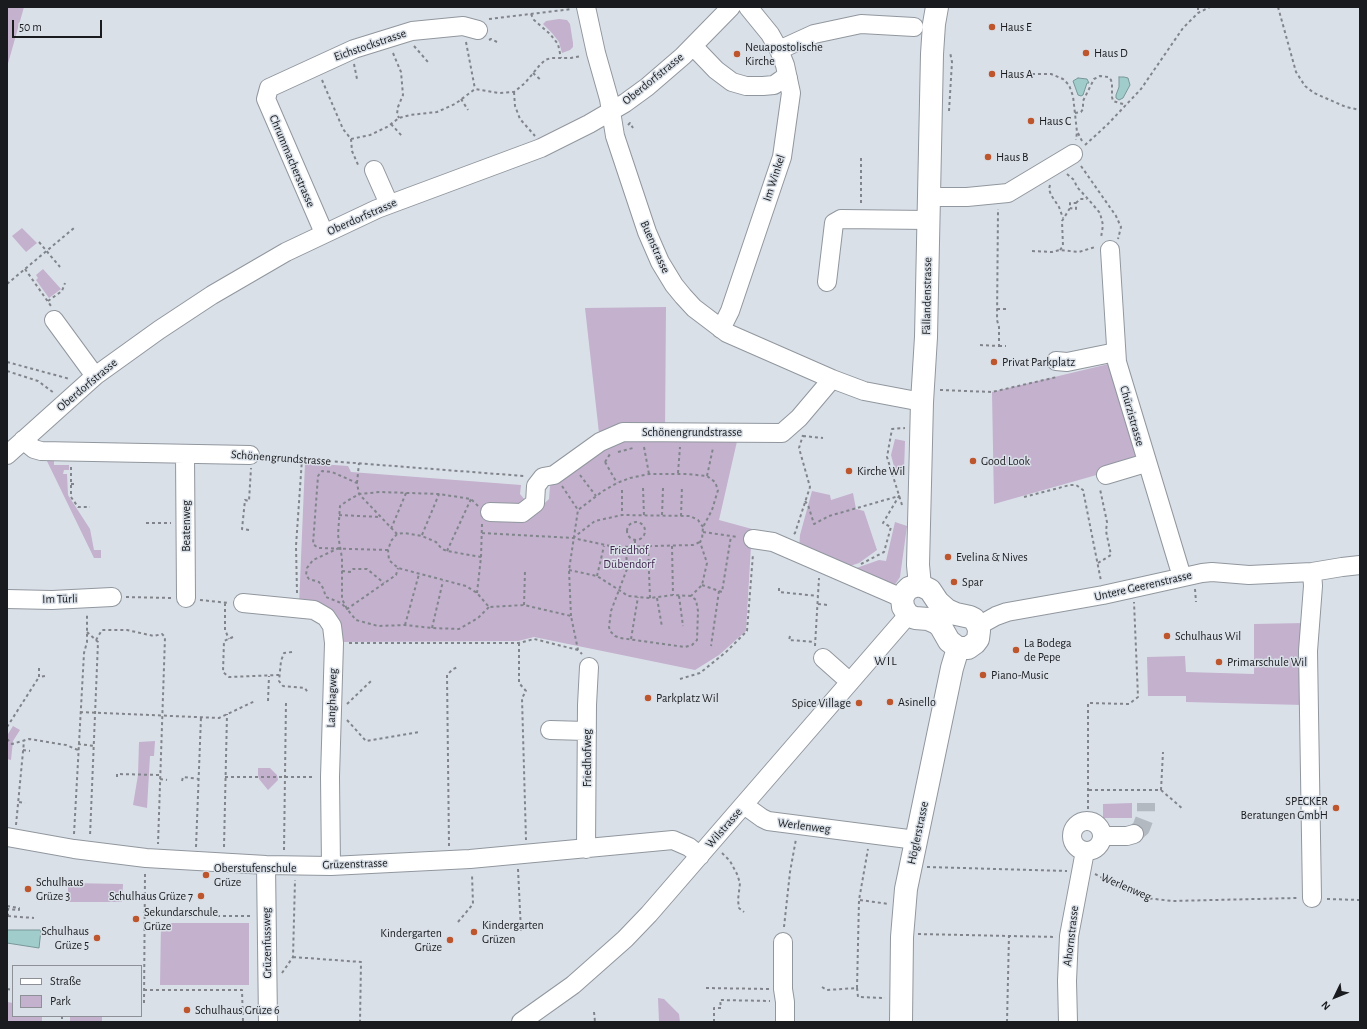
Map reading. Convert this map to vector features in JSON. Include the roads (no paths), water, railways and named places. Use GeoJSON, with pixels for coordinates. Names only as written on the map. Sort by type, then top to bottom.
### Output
{"type":"FeatureCollection","features":[{"type":"Feature","properties":{"kind":"main road","name":"Fällandenstrasse"},"geometry":{"type":"LineString","coordinates":[[920,586],[918,565],[926,526],[922,402],[926,344],[932,54],[937,7]]}},
{"type":"Feature","properties":{"kind":"main road"},"geometry":{"type":"LineString","coordinates":[[920,586],[926,587],[930,590],[938,602],[946,610],[970,617],[978,626],[979,635],[975,643],[968,648],[958,648],[948,641],[941,627],[937,623],[928,619],[915,618],[905,607],[906,591],[910,588],[920,586]]}},
{"type":"Feature","properties":{"kind":"main road","name":"Höglerstrasse"},"geometry":{"type":"LineString","coordinates":[[901,1022],[903,920],[906,889],[950,676],[958,648]]}},
{"type":"Feature","properties":{"kind":"street","name":"Oberdorfstrasse"},"geometry":{"type":"LineString","coordinates":[[7,455],[95,376],[159,330],[212,295],[286,252],[324,233],[389,204],[541,148],[590,124],[611,112],[647,87],[692,46],[731,7]]}},
{"type":"Feature","properties":{"kind":"street","name":"Im Winkel"},"geometry":{"type":"LineString","coordinates":[[722,329],[730,311],[782,157],[791,93],[785,64],[779,50],[770,34],[748,7]]}},
{"type":"Feature","properties":{"kind":"street","name":"Buenstrasse"},"geometry":{"type":"LineString","coordinates":[[580,8],[596,53],[609,99],[615,136],[646,232],[660,262],[674,285],[683,296],[694,308],[722,329],[832,379],[864,391],[922,402]]}},
{"type":"Feature","properties":{"kind":"street"},"geometry":{"type":"LineString","coordinates":[[779,50],[814,34],[861,24],[914,27]]}},
{"type":"Feature","properties":{"kind":"street","name":"Eichstockstrasse"},"geometry":{"type":"LineString","coordinates":[[269,88],[354,49],[389,38],[412,31],[475,25]]}},
{"type":"Feature","properties":{"kind":"street"},"geometry":{"type":"LineString","coordinates":[[692,46],[716,70],[732,82],[746,86],[763,86],[774,85],[781,80],[788,78]]}},
{"type":"Feature","properties":{"kind":"street","name":"Chrummacherstrasse"},"geometry":{"type":"LineString","coordinates":[[269,88],[266,99],[324,233]]}},
{"type":"Feature","properties":{"kind":"street"},"geometry":{"type":"LineString","coordinates":[[928,197],[967,197],[1008,193],[1048,175],[1073,154]]}},
{"type":"Feature","properties":{"kind":"street"},"geometry":{"type":"LineString","coordinates":[[368,171],[389,204]]}},
{"type":"Feature","properties":{"kind":"street"},"geometry":{"type":"LineString","coordinates":[[827,282],[834,223],[841,219],[928,220]]}},
{"type":"Feature","properties":{"kind":"street","name":"Chürzistrasse"},"geometry":{"type":"LineString","coordinates":[[1110,250],[1117,362],[1146,463],[1188,581]]}},
{"type":"Feature","properties":{"kind":"street"},"geometry":{"type":"LineString","coordinates":[[54,320],[95,376]]}},
{"type":"Feature","properties":{"kind":"street"},"geometry":{"type":"LineString","coordinates":[[1057,369],[1067,362],[1116,352]]}},
{"type":"Feature","properties":{"kind":"street","name":"Schönengrundstrasse"},"geometry":{"type":"LineString","coordinates":[[484,512],[522,513],[535,503],[536,486],[548,476],[571,464],[600,442],[623,432],[782,433],[799,418],[832,379]]}},
{"type":"Feature","properties":{"kind":"street","name":"Schönengrundstrasse"},"geometry":{"type":"LineString","coordinates":[[23,440],[34,449],[41,451],[251,455]]}},
{"type":"Feature","properties":{"kind":"street","name":"Beatenweg"},"geometry":{"type":"LineString","coordinates":[[185,454],[186,598]]}},
{"type":"Feature","properties":{"kind":"street"},"geometry":{"type":"LineString","coordinates":[[1103,482],[1146,463]]}},
{"type":"Feature","properties":{"kind":"street"},"geometry":{"type":"LineString","coordinates":[[753,539],[773,542],[905,607]]}},
{"type":"Feature","properties":{"kind":"street","name":"Untere Geerenstrasse"},"geometry":{"type":"LineString","coordinates":[[978,626],[1007,612],[1133,589],[1188,581],[1212,572],[1249,575],[1312,572],[1360,565]]}},
{"type":"Feature","properties":{"kind":"street"},"geometry":{"type":"LineString","coordinates":[[1312,572],[1313,586],[1308,651],[1312,898]]}},
{"type":"Feature","properties":{"kind":"street","name":"Im Türli"},"geometry":{"type":"LineString","coordinates":[[7,600],[112,597]]}},
{"type":"Feature","properties":{"kind":"street","name":"Langhagweg"},"geometry":{"type":"LineString","coordinates":[[234,603],[314,610],[326,617],[332,626],[334,643],[335,711],[330,777],[331,866]]}},
{"type":"Feature","properties":{"kind":"street","name":"Wilstrasse"},"geometry":{"type":"LineString","coordinates":[[521,1022],[573,985],[625,939],[649,914],[850,682],[905,607]]}},
{"type":"Feature","properties":{"kind":"street"},"geometry":{"type":"LineString","coordinates":[[819,653],[850,682]]}},
{"type":"Feature","properties":{"kind":"street","name":"Friedhofweg"},"geometry":{"type":"LineString","coordinates":[[586,849],[589,668]]}},
{"type":"Feature","properties":{"kind":"street"},"geometry":{"type":"LineString","coordinates":[[550,730],[587,731]]}},
{"type":"Feature","properties":{"kind":"street","name":"Werlenweg"},"geometry":{"type":"LineString","coordinates":[[744,805],[768,821],[916,840]]}},
{"type":"Feature","properties":{"kind":"street"},"geometry":{"type":"LineString","coordinates":[[1088,821],[1096,824],[1101,831],[1102,836],[1102,840],[1097,847],[1093,850],[1085,851],[1076,846],[1072,837],[1075,827],[1088,821]]}},
{"type":"Feature","properties":{"kind":"street"},"geometry":{"type":"LineString","coordinates":[[1102,836],[1127,836],[1134,834]]}},
{"type":"Feature","properties":{"kind":"street","name":"Grüzenstrasse"},"geometry":{"type":"LineString","coordinates":[[11,837],[82,850],[152,858],[266,865],[331,866],[470,860],[673,840],[689,847],[700,856]]}},
{"type":"Feature","properties":{"kind":"street","name":"Ahornstrasse"},"geometry":{"type":"LineString","coordinates":[[1068,1022],[1066,981],[1069,936],[1080,871],[1085,851]]}},
{"type":"Feature","properties":{"kind":"street","name":"Grüzenfussweg"},"geometry":{"type":"LineString","coordinates":[[266,865],[268,1022]]}},
{"type":"Feature","properties":{"kind":"street"},"geometry":{"type":"LineString","coordinates":[[783,942],[785,1022]]}},
{"type":"Feature","properties":{"kind":"tunnel"},"geometry":{"type":"LineString","coordinates":[[1134,834],[1141,828],[1146,815],[1146,803]]}},
{"type":"Feature","properties":{"kind":"place","name":"Haus E"},"geometry":{"type":"Point","coordinates":[992,27]}},
{"type":"Feature","properties":{"kind":"place","name":"Haus D"},"geometry":{"type":"Point","coordinates":[1086,53]}},
{"type":"Feature","properties":{"kind":"place","name":"Neuapostolische Kirche"},"geometry":{"type":"Point","coordinates":[737,54]}},
{"type":"Feature","properties":{"kind":"place","name":"Haus A"},"geometry":{"type":"Point","coordinates":[992,74]}},
{"type":"Feature","properties":{"kind":"place","name":"Haus C"},"geometry":{"type":"Point","coordinates":[1031,121]}},
{"type":"Feature","properties":{"kind":"place","name":"Haus B"},"geometry":{"type":"Point","coordinates":[988,157]}},
{"type":"Feature","properties":{"kind":"place","name":"Privat Parkplatz"},"geometry":{"type":"Point","coordinates":[994,362]}},
{"type":"Feature","properties":{"kind":"place","name":"Good Look"},"geometry":{"type":"Point","coordinates":[973,461]}},
{"type":"Feature","properties":{"kind":"place","name":"Kirche Wil"},"geometry":{"type":"Point","coordinates":[849,471]}},
{"type":"Feature","properties":{"kind":"place","name":"Evelina & Nives"},"geometry":{"type":"Point","coordinates":[948,557]}},
{"type":"Feature","properties":{"kind":"place","name":"Spar"},"geometry":{"type":"Point","coordinates":[954,582]}},
{"type":"Feature","properties":{"kind":"place","name":"Schulhaus Wil"},"geometry":{"type":"Point","coordinates":[1167,636]}},
{"type":"Feature","properties":{"kind":"place","name":"La Bodega de Pepe"},"geometry":{"type":"Point","coordinates":[1016,650]}},
{"type":"Feature","properties":{"kind":"place","name":"Primarschule Wil"},"geometry":{"type":"Point","coordinates":[1219,662]}},
{"type":"Feature","properties":{"kind":"place","name":"Piano-Music"},"geometry":{"type":"Point","coordinates":[983,675]}},
{"type":"Feature","properties":{"kind":"place","name":"Parkplatz Wil"},"geometry":{"type":"Point","coordinates":[648,698]}},
{"type":"Feature","properties":{"kind":"place","name":"Asinello"},"geometry":{"type":"Point","coordinates":[890,702]}},
{"type":"Feature","properties":{"kind":"place","name":"Spice Village"},"geometry":{"type":"Point","coordinates":[859,703]}},
{"type":"Feature","properties":{"kind":"place","name":"SPECKER Beratungen GmbH"},"geometry":{"type":"Point","coordinates":[1336,808]}},
{"type":"Feature","properties":{"kind":"place","name":"Oberstufenschule Grüze"},"geometry":{"type":"Point","coordinates":[206,875]}},
{"type":"Feature","properties":{"kind":"place","name":"Schulhaus Grüze 3"},"geometry":{"type":"Point","coordinates":[28,889]}},
{"type":"Feature","properties":{"kind":"place","name":"Schulhaus Grüze 7"},"geometry":{"type":"Point","coordinates":[201,896]}},
{"type":"Feature","properties":{"kind":"place","name":"Sekundarschule Grüze"},"geometry":{"type":"Point","coordinates":[136,919]}},
{"type":"Feature","properties":{"kind":"place","name":"Kindergarten Grüzen"},"geometry":{"type":"Point","coordinates":[474,932]}},
{"type":"Feature","properties":{"kind":"place","name":"Schulhaus Grüze 5"},"geometry":{"type":"Point","coordinates":[97,938]}},
{"type":"Feature","properties":{"kind":"place","name":"Kindergarten Grüze"},"geometry":{"type":"Point","coordinates":[450,940]}},
{"type":"Feature","properties":{"kind":"place","name":"Schulhaus Grüze 6"},"geometry":{"type":"Point","coordinates":[187,1010]}},
{"type":"Feature","properties":{"kind":"district","name":"WIL"},"geometry":{"type":"Point","coordinates":[886,661]}},
{"type":"Feature","properties":{"kind":"park label","name":"Friedhof Dübendorf"},"geometry":{"type":"Point","coordinates":[629,557]}}]}
